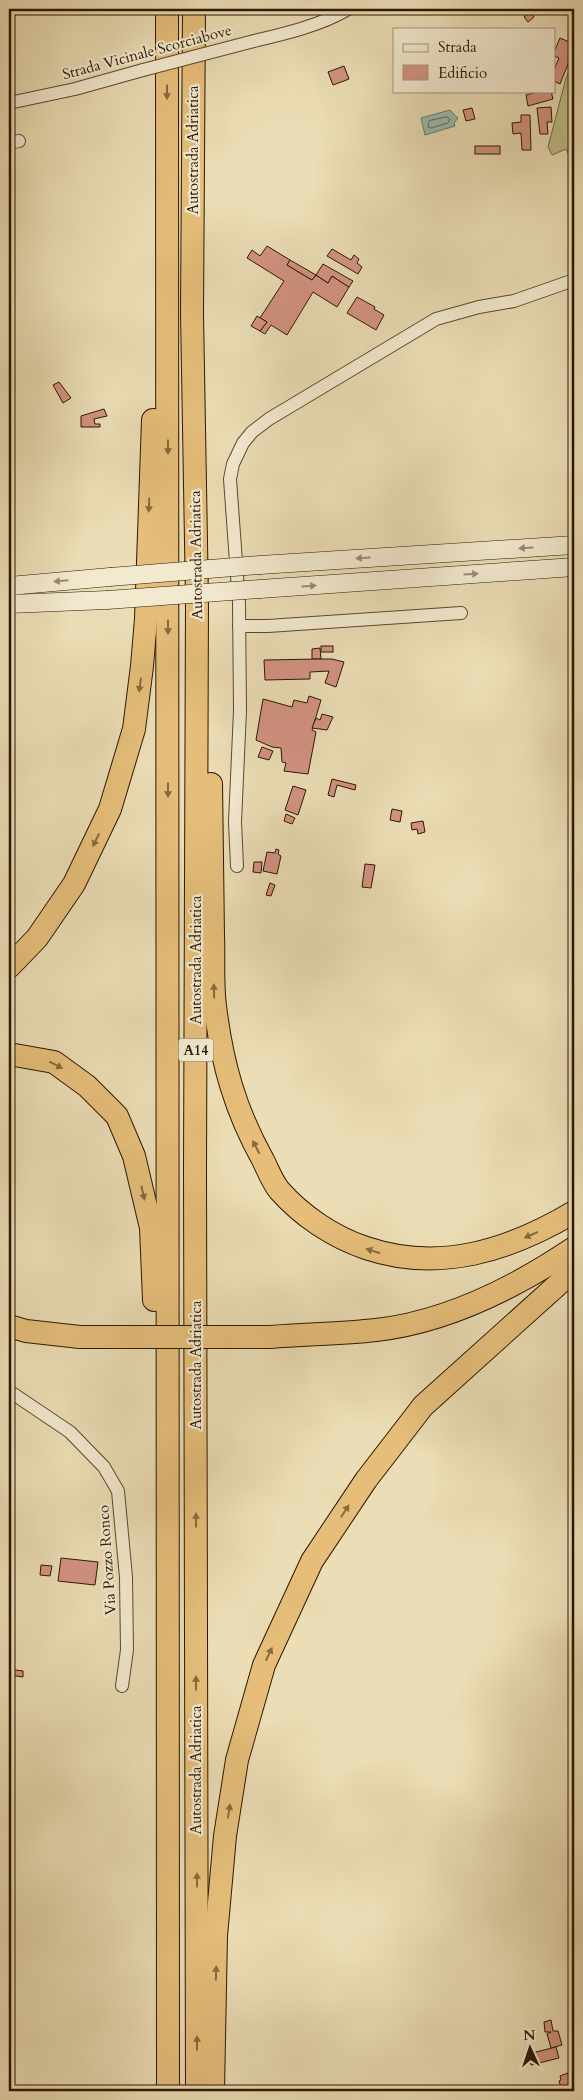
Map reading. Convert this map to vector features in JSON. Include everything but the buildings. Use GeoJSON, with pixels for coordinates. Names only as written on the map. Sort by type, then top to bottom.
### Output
{"type":"FeatureCollection","features":[{"type":"Feature","properties":{"kind":"highway","name":"Autostrada Adriatica"},"geometry":{"type":"LineString","coordinates":[[167,9],[168,2091]]}},
{"type":"Feature","properties":{"kind":"highway","name":"Autostrada Adriatica"},"geometry":{"type":"LineString","coordinates":[[194,9],[192,313],[197,599],[197,2091]]}},
{"type":"Feature","properties":{"kind":"highway"},"geometry":{"type":"LineString","coordinates":[[9,967],[37,938],[74,884],[110,809],[134,729],[142,666],[156,364],[167,247]]}},
{"type":"Feature","properties":{"kind":"highway"},"geometry":{"type":"LineString","coordinates":[[197,599],[211,770],[214,1004],[222,1057],[236,1105],[256,1149],[278,1188],[300,1210],[320,1225],[349,1242],[381,1253],[418,1259],[456,1258],[511,1244],[549,1227],[574,1212]]}},
{"type":"Feature","properties":{"kind":"highway"},"geometry":{"type":"LineString","coordinates":[[9,1054],[54,1062],[87,1086],[117,1116],[134,1156],[151,1228],[167,1582]]}},
{"type":"Feature","properties":{"kind":"highway"},"geometry":{"type":"LineString","coordinates":[[9,1326],[26,1331],[80,1337],[270,1337],[377,1330],[436,1317],[488,1296],[537,1274],[574,1248]]}},
{"type":"Feature","properties":{"kind":"highway"},"geometry":{"type":"LineString","coordinates":[[214,2091],[216,1936],[225,1836],[237,1760],[264,1665],[312,1562],[366,1480],[423,1406],[574,1270]]}},
{"type":"Feature","properties":{"kind":"main road"},"geometry":{"type":"LineString","coordinates":[[9,586],[260,565],[574,545]]}},
{"type":"Feature","properties":{"kind":"main road"},"geometry":{"type":"LineString","coordinates":[[9,604],[107,600],[574,567]]}},
{"type":"Feature","properties":{"kind":"street","name":"Strada Vicinale Scorciabove"},"geometry":{"type":"LineString","coordinates":[[9,103],[75,88],[286,33],[348,9]]}},
{"type":"Feature","properties":{"kind":"street"},"geometry":{"type":"LineString","coordinates":[[237,866],[235,822],[240,711],[239,626],[230,479],[238,452],[252,432],[301,399],[436,319],[479,307],[514,301],[574,280]]}},
{"type":"Feature","properties":{"kind":"street"},"geometry":{"type":"LineString","coordinates":[[239,626],[268,626],[461,614]]}},
{"type":"Feature","properties":{"kind":"street","name":"Via Pozzo Ronco"},"geometry":{"type":"LineString","coordinates":[[9,1391],[70,1432],[104,1467],[118,1491],[126,1577],[127,1650],[122,1686]]}},
{"type":"Feature","properties":{"kind":"green space"},"geometry":{"type":"Polygon","coordinates":[[[574,62],[574,166],[566,149],[552,155],[548,147],[566,78],[574,62]]]}},
{"type":"Feature","properties":{"kind":"water"},"geometry":{"type":"Polygon","coordinates":[[[450,110],[458,118],[454,123],[455,126],[425,135],[421,118],[450,110]]]}}]}
